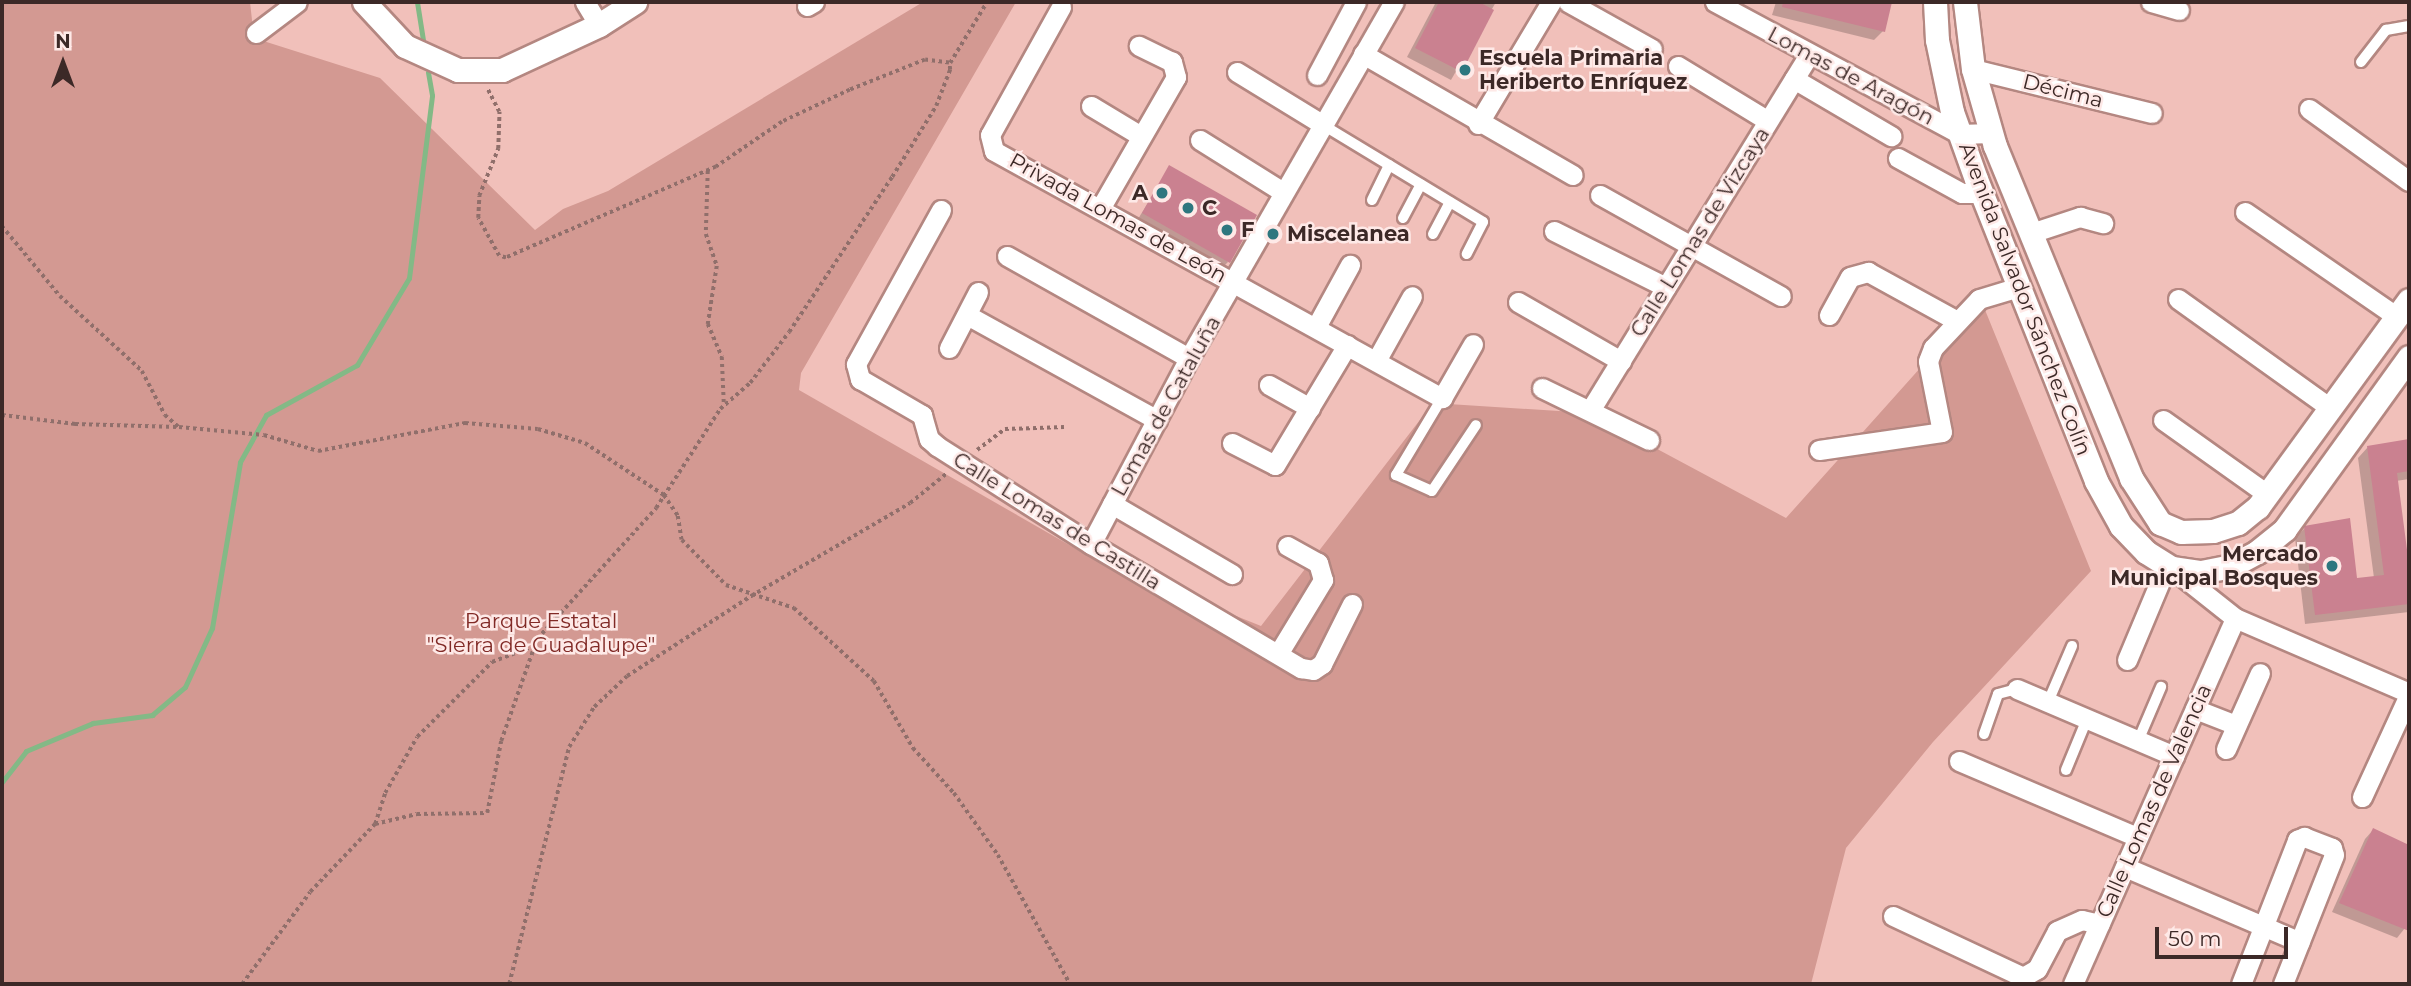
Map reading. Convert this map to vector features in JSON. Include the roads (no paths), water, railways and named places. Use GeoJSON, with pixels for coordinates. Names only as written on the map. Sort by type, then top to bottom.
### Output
{"type":"FeatureCollection","features":[{"type":"Feature","properties":{"kind":"street"},"geometry":{"type":"LineString","coordinates":[[256,33],[297,2]]}},
{"type":"Feature","properties":{"kind":"street"},"geometry":{"type":"LineString","coordinates":[[364,2],[405,47],[458,70],[502,70],[599,25],[635,2]]}},
{"type":"Feature","properties":{"kind":"street"},"geometry":{"type":"LineString","coordinates":[[585,2],[599,25]]}},
{"type":"Feature","properties":{"kind":"street"},"geometry":{"type":"LineString","coordinates":[[1317,75],[1356,2]]}},
{"type":"Feature","properties":{"kind":"street","name":"Lomas de Cataluña"},"geometry":{"type":"LineString","coordinates":[[1091,544],[1189,358],[1394,2]]}},
{"type":"Feature","properties":{"kind":"street"},"geometry":{"type":"LineString","coordinates":[[1478,124],[1551,2]]}},
{"type":"Feature","properties":{"kind":"street"},"geometry":{"type":"LineString","coordinates":[[1568,2],[1652,49]]}},
{"type":"Feature","properties":{"kind":"street","name":"Lomas de Aragón"},"geometry":{"type":"LineString","coordinates":[[1715,2],[1960,134],[1991,133]]}},
{"type":"Feature","properties":{"kind":"street","name":"Avenida Salvador Sánchez Colín"},"geometry":{"type":"LineString","coordinates":[[1935,2],[1937,40],[1960,134],[2096,481],[2121,526],[2146,552],[2169,566]]}},
{"type":"Feature","properties":{"kind":"street","name":"Avenida Salvador Sánchez Colín"},"geometry":{"type":"LineString","coordinates":[[1965,2],[1973,69],[1991,133],[2131,478],[2160,523],[2181,532],[2213,531],[2238,523],[2267,494]]}},
{"type":"Feature","properties":{"kind":"street"},"geometry":{"type":"LineString","coordinates":[[2151,2],[2179,10]]}},
{"type":"Feature","properties":{"kind":"street","name":"Privada Lomas de León"},"geometry":{"type":"LineString","coordinates":[[1061,7],[990,135],[989,144],[994,151],[1101,206],[1442,398]]}},
{"type":"Feature","properties":{"kind":"street"},"geometry":{"type":"LineString","coordinates":[[1101,206],[1177,69],[1139,47]]}},
{"type":"Feature","properties":{"kind":"street"},"geometry":{"type":"LineString","coordinates":[[1363,54],[1478,124],[1573,175]]}},
{"type":"Feature","properties":{"kind":"street","name":"Calle Lomas de Vizcaya"},"geometry":{"type":"LineString","coordinates":[[1591,409],[1809,54]]}},
{"type":"Feature","properties":{"kind":"street"},"geometry":{"type":"LineString","coordinates":[[1678,66],[1768,121]]}},
{"type":"Feature","properties":{"kind":"street","name":"Décima"},"geometry":{"type":"LineString","coordinates":[[1973,69],[2152,113]]}},
{"type":"Feature","properties":{"kind":"street"},"geometry":{"type":"LineString","coordinates":[[1237,72],[1322,124]]}},
{"type":"Feature","properties":{"kind":"street"},"geometry":{"type":"LineString","coordinates":[[1794,79],[1891,136]]}},
{"type":"Feature","properties":{"kind":"street"},"geometry":{"type":"LineString","coordinates":[[1091,106],[1141,136]]}},
{"type":"Feature","properties":{"kind":"street"},"geometry":{"type":"LineString","coordinates":[[2309,108],[2409,181]]}},
{"type":"Feature","properties":{"kind":"street"},"geometry":{"type":"LineString","coordinates":[[1200,140],[1283,192]]}},
{"type":"Feature","properties":{"kind":"street"},"geometry":{"type":"LineString","coordinates":[[1898,158],[1962,193],[1981,193]]}},
{"type":"Feature","properties":{"kind":"street"},"geometry":{"type":"LineString","coordinates":[[1600,195],[1782,296]]}},
{"type":"Feature","properties":{"kind":"street","name":"Calle Lomas de Castilla"},"geometry":{"type":"LineString","coordinates":[[941,210],[855,372],[922,415],[929,439],[961,461],[1091,544],[1278,653],[1313,670],[1322,664],[1352,604]]}},
{"type":"Feature","properties":{"kind":"street"},"geometry":{"type":"LineString","coordinates":[[2164,420],[2267,494],[2403,308],[2245,212]]}},
{"type":"Feature","properties":{"kind":"street"},"geometry":{"type":"LineString","coordinates":[[2031,233],[2080,218],[2103,223]]}},
{"type":"Feature","properties":{"kind":"street"},"geometry":{"type":"LineString","coordinates":[[1554,231],[1666,288]]}},
{"type":"Feature","properties":{"kind":"street"},"geometry":{"type":"LineString","coordinates":[[1007,256],[1189,358]]}},
{"type":"Feature","properties":{"kind":"street"},"geometry":{"type":"LineString","coordinates":[[1315,327],[1350,265]]}},
{"type":"Feature","properties":{"kind":"street"},"geometry":{"type":"LineString","coordinates":[[1829,315],[1850,278],[1868,272],[1956,321]]}},
{"type":"Feature","properties":{"kind":"street"},"geometry":{"type":"LineString","coordinates":[[1819,450],[1942,432],[1928,361],[1933,348],[1956,321],[1987,294],[2019,288]]}},
{"type":"Feature","properties":{"kind":"street"},"geometry":{"type":"LineString","coordinates":[[949,348],[978,292]]}},
{"type":"Feature","properties":{"kind":"street"},"geometry":{"type":"LineString","coordinates":[[1376,361],[1412,296]]}},
{"type":"Feature","properties":{"kind":"street"},"geometry":{"type":"LineString","coordinates":[[2178,299],[2330,408]]}},
{"type":"Feature","properties":{"kind":"street"},"geometry":{"type":"LineString","coordinates":[[1518,302],[1621,361]]}},
{"type":"Feature","properties":{"kind":"street"},"geometry":{"type":"LineString","coordinates":[[967,315],[1157,420]]}},
{"type":"Feature","properties":{"kind":"street"},"geometry":{"type":"LineString","coordinates":[[2037,334],[2068,323]]}},
{"type":"Feature","properties":{"kind":"street"},"geometry":{"type":"LineString","coordinates":[[1442,398],[1473,344]]}},
{"type":"Feature","properties":{"kind":"street"},"geometry":{"type":"LineString","coordinates":[[1232,443],[1275,466],[1347,345]]}},
{"type":"Feature","properties":{"kind":"street"},"geometry":{"type":"LineString","coordinates":[[2169,566],[2201,572],[2231,566],[2285,529],[2409,357]]}},
{"type":"Feature","properties":{"kind":"street"},"geometry":{"type":"LineString","coordinates":[[1269,385],[1310,408]]}},
{"type":"Feature","properties":{"kind":"street"},"geometry":{"type":"LineString","coordinates":[[1542,388],[1591,409],[1649,440]]}},
{"type":"Feature","properties":{"kind":"street","name":"Lomas de Cataluña"},"geometry":{"type":"LineString","coordinates":[[1112,504],[1233,574]]}},
{"type":"Feature","properties":{"kind":"street"},"geometry":{"type":"LineString","coordinates":[[1278,653],[1323,580],[1324,570],[1287,545]]}},
{"type":"Feature","properties":{"kind":"street"},"geometry":{"type":"LineString","coordinates":[[2169,566],[2235,618],[2409,694],[2362,797]]}},
{"type":"Feature","properties":{"kind":"street"},"geometry":{"type":"LineString","coordinates":[[2127,660],[2169,566]]}},
{"type":"Feature","properties":{"kind":"street","name":"Calle Lomas de Valencia"},"geometry":{"type":"LineString","coordinates":[[2073,984],[2235,618]]}},
{"type":"Feature","properties":{"kind":"street"},"geometry":{"type":"LineString","coordinates":[[2226,749],[2260,673]]}},
{"type":"Feature","properties":{"kind":"street"},"geometry":{"type":"LineString","coordinates":[[2017,688],[2174,756]]}},
{"type":"Feature","properties":{"kind":"street"},"geometry":{"type":"LineString","coordinates":[[2195,709],[2236,725]]}},
{"type":"Feature","properties":{"kind":"street"},"geometry":{"type":"LineString","coordinates":[[1959,761],[2137,837]]}},
{"type":"Feature","properties":{"kind":"street"},"geometry":{"type":"LineString","coordinates":[[2241,984],[2297,840],[2304,837],[2332,848],[2334,855],[2283,984]]}},
{"type":"Feature","properties":{"kind":"street"},"geometry":{"type":"LineString","coordinates":[[2125,867],[2300,942]]}},
{"type":"Feature","properties":{"kind":"street"},"geometry":{"type":"LineString","coordinates":[[1893,916],[2023,977],[2037,969],[2057,931],[2082,920],[2100,924]]}},
{"type":"Feature","properties":{"kind":"lane"},"geometry":{"type":"LineString","coordinates":[[2361,61],[2386,30],[2409,26]]}},
{"type":"Feature","properties":{"kind":"lane"},"geometry":{"type":"LineString","coordinates":[[1322,124],[1483,222],[1467,254]]}},
{"type":"Feature","properties":{"kind":"lane"},"geometry":{"type":"LineString","coordinates":[[1372,200],[1390,165]]}},
{"type":"Feature","properties":{"kind":"lane"},"geometry":{"type":"LineString","coordinates":[[1403,218],[1421,184]]}},
{"type":"Feature","properties":{"kind":"lane"},"geometry":{"type":"LineString","coordinates":[[1433,234],[1450,202]]}},
{"type":"Feature","properties":{"kind":"lane"},"geometry":{"type":"LineString","coordinates":[[1442,398],[1396,475],[1432,491],[1476,425]]}},
{"type":"Feature","properties":{"kind":"lane"},"geometry":{"type":"LineString","coordinates":[[2048,702],[2072,646]]}},
{"type":"Feature","properties":{"kind":"lane"},"geometry":{"type":"LineString","coordinates":[[2138,741],[2161,687]]}},
{"type":"Feature","properties":{"kind":"lane"},"geometry":{"type":"LineString","coordinates":[[1984,734],[1998,694],[2017,688]]}},
{"type":"Feature","properties":{"kind":"lane"},"geometry":{"type":"LineString","coordinates":[[2066,770],[2087,719]]}},
{"type":"Feature","properties":{"kind":"waterway"},"geometry":{"type":"LineString","coordinates":[[417,2],[423,40]]}},
{"type":"Feature","properties":{"kind":"waterway"},"geometry":{"type":"LineString","coordinates":[[2,782],[26,751],[93,723],[152,715],[185,687],[212,628],[240,462],[266,415],[357,365],[409,278],[432,95],[428,72]]}},
{"type":"Feature","properties":{"kind":"place","name":"Escuela Primaria Heriberto Enríquez"},"geometry":{"type":"Point","coordinates":[1465,70]}},
{"type":"Feature","properties":{"kind":"place","name":"A"},"geometry":{"type":"Point","coordinates":[1162,193]}},
{"type":"Feature","properties":{"kind":"place","name":"C"},"geometry":{"type":"Point","coordinates":[1188,208]}},
{"type":"Feature","properties":{"kind":"place","name":"F"},"geometry":{"type":"Point","coordinates":[1227,230]}},
{"type":"Feature","properties":{"kind":"place","name":"Miscelanea"},"geometry":{"type":"Point","coordinates":[1273,234]}},
{"type":"Feature","properties":{"kind":"place","name":"Mercado Municipal Bosques"},"geometry":{"type":"Point","coordinates":[2332,566]}},
{"type":"Feature","properties":{"kind":"park label","name":"Parque Estatal \"Sierra de Guadalupe\""},"geometry":{"type":"Point","coordinates":[541,633]}}]}
